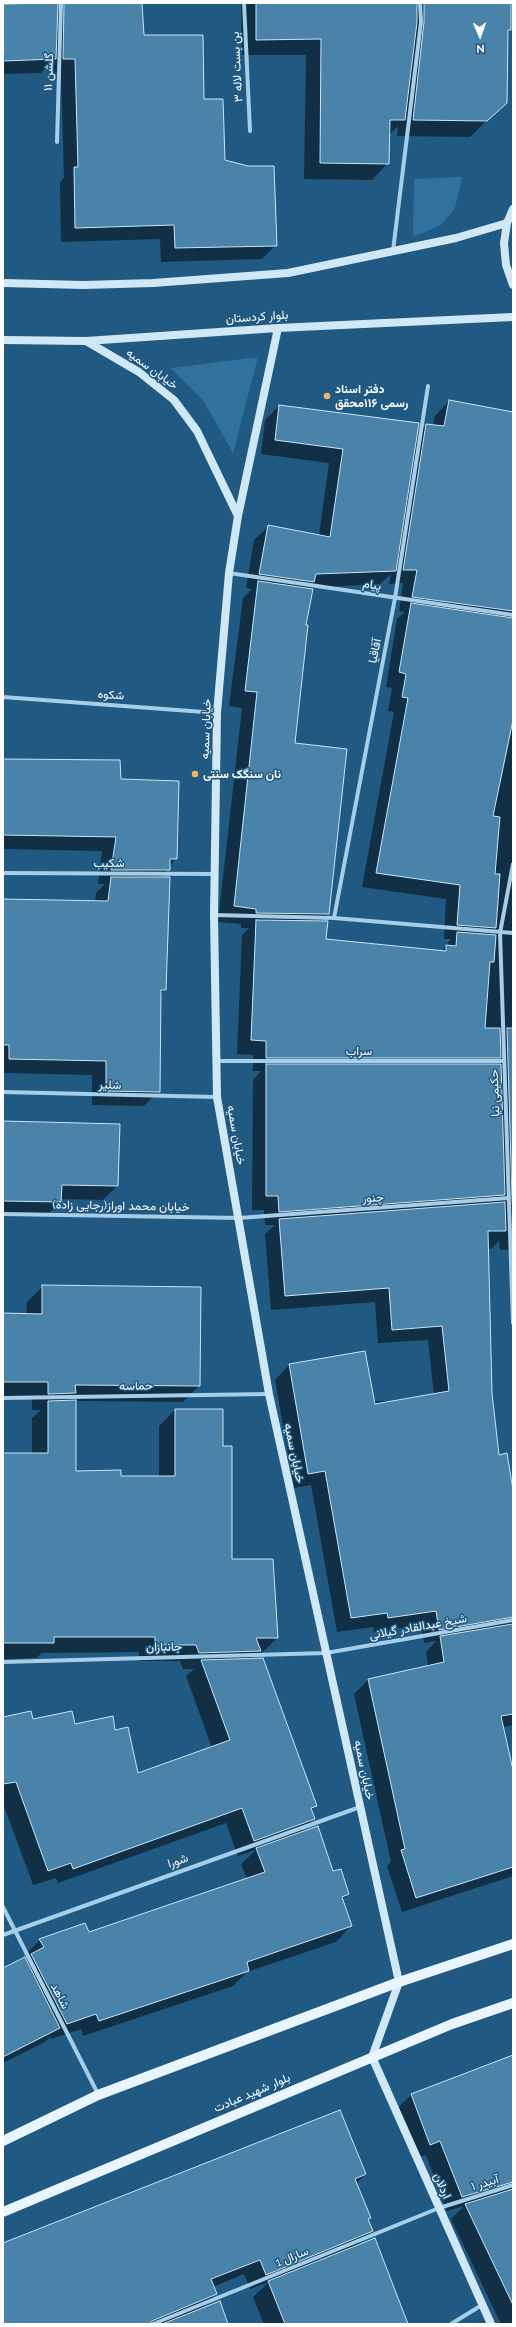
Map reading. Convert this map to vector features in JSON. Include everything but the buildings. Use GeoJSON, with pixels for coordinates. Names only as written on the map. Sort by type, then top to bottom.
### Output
{"type":"FeatureCollection","features":[{"type":"Feature","properties":{"kind":"main road"},"geometry":{"type":"LineString","coordinates":[[3,2141],[98,2095],[399,1982],[513,1944]]}},
{"type":"Feature","properties":{"kind":"main road","name":"بلوار شهید عبادت"},"geometry":{"type":"LineString","coordinates":[[3,2212],[452,2024],[513,2003]]}},
{"type":"Feature","properties":{"kind":"street","name":"گلشن ۱۱"},"geometry":{"type":"LineString","coordinates":[[57,142],[61,3]]}},
{"type":"Feature","properties":{"kind":"street","name":"بن بست لاله ۳"},"geometry":{"type":"LineString","coordinates":[[244,3],[250,131]]}},
{"type":"Feature","properties":{"kind":"street"},"geometry":{"type":"LineString","coordinates":[[393,252],[420,22],[420,3]]}},
{"type":"Feature","properties":{"kind":"street"},"geometry":{"type":"LineString","coordinates":[[513,209],[507,222],[504,243],[506,265],[513,285]]}},
{"type":"Feature","properties":{"kind":"street"},"geometry":{"type":"LineString","coordinates":[[3,283],[84,285],[153,283],[288,273],[456,238],[507,222]]}},
{"type":"Feature","properties":{"kind":"street","name":"بلوار کردستان"},"geometry":{"type":"LineString","coordinates":[[3,340],[86,341],[278,328],[513,317]]}},
{"type":"Feature","properties":{"kind":"street"},"geometry":{"type":"LineString","coordinates":[[238,516],[278,328]]}},
{"type":"Feature","properties":{"kind":"street","name":"خیابان سمیه"},"geometry":{"type":"LineString","coordinates":[[86,341],[139,372],[174,400],[197,431],[238,516],[229,573],[217,713],[214,874],[215,1061],[217,1097],[269,1394],[399,1982]]}},
{"type":"Feature","properties":{"kind":"street","name":"آقاقیا"},"geometry":{"type":"LineString","coordinates":[[334,918],[395,598],[428,386]]}},
{"type":"Feature","properties":{"kind":"street","name":"پیام"},"geometry":{"type":"LineString","coordinates":[[229,573],[513,615]]}},
{"type":"Feature","properties":{"kind":"street","name":"شکوه"},"geometry":{"type":"LineString","coordinates":[[3,697],[217,713]]}},
{"type":"Feature","properties":{"kind":"street","name":"حکیمی نیا"},"geometry":{"type":"LineString","coordinates":[[513,864],[500,933],[503,1061],[513,1323]]}},
{"type":"Feature","properties":{"kind":"street","name":"شکیب"},"geometry":{"type":"LineString","coordinates":[[3,873],[214,874]]}},
{"type":"Feature","properties":{"kind":"street"},"geometry":{"type":"LineString","coordinates":[[214,915],[334,918],[513,933]]}},
{"type":"Feature","properties":{"kind":"street","name":"سراب"},"geometry":{"type":"LineString","coordinates":[[215,1061],[503,1061]]}},
{"type":"Feature","properties":{"kind":"street","name":"شلیر"},"geometry":{"type":"LineString","coordinates":[[3,1092],[217,1097]]}},
{"type":"Feature","properties":{"kind":"street"},"geometry":{"type":"LineString","coordinates":[[507,1158],[513,1158]]}},
{"type":"Feature","properties":{"kind":"street","name":"چنور"},"geometry":{"type":"LineString","coordinates":[[239,1218],[509,1198]]}},
{"type":"Feature","properties":{"kind":"street","name":"خیابان محمد اوراز(رجایی زاده)"},"geometry":{"type":"LineString","coordinates":[[3,1214],[239,1218]]}},
{"type":"Feature","properties":{"kind":"street","name":"حماسه"},"geometry":{"type":"LineString","coordinates":[[3,1398],[269,1394]]}},
{"type":"Feature","properties":{"kind":"street","name":"شیخ عبدالقادر گیلانی"},"geometry":{"type":"LineString","coordinates":[[326,1653],[513,1620]]}},
{"type":"Feature","properties":{"kind":"street","name":"جانبازان"},"geometry":{"type":"LineString","coordinates":[[3,1662],[326,1653]]}},
{"type":"Feature","properties":{"kind":"street","name":"شورا"},"geometry":{"type":"LineString","coordinates":[[3,1935],[15,1929],[360,1807]]}},
{"type":"Feature","properties":{"kind":"street","name":"شاهد"},"geometry":{"type":"LineString","coordinates":[[3,1907],[98,2095]]}},
{"type":"Feature","properties":{"kind":"street"},"geometry":{"type":"LineString","coordinates":[[372,2057],[399,1982]]}},
{"type":"Feature","properties":{"kind":"street","name":"اردلان"},"geometry":{"type":"LineString","coordinates":[[372,2057],[491,2324]]}},
{"type":"Feature","properties":{"kind":"street","name":"آبیدر ۱"},"geometry":{"type":"LineString","coordinates":[[439,2208],[513,2185]]}},
{"type":"Feature","properties":{"kind":"street","name":"سارال 1"},"geometry":{"type":"LineString","coordinates":[[153,2324],[439,2208]]}},
{"type":"Feature","properties":{"kind":"street"},"geometry":{"type":"LineString","coordinates":[[451,2324],[482,2305]]}},
{"type":"Feature","properties":{"kind":"shaded area"},"geometry":{"type":"Polygon","coordinates":[[[462,177],[455,208],[441,225],[413,237],[414,179],[462,177]]]}},
{"type":"Feature","properties":{"kind":"shaded area"},"geometry":{"type":"Polygon","coordinates":[[[258,357],[233,453],[203,400],[171,368],[258,357]]]}},
{"type":"Feature","properties":{"kind":"place","name":"دفتر اسناد رسمی ۱۱۶محقق"},"geometry":{"type":"Point","coordinates":[327,396]}},
{"type":"Feature","properties":{"kind":"place","name":"نان سنگک سنتی"},"geometry":{"type":"Point","coordinates":[195,774]}}]}
